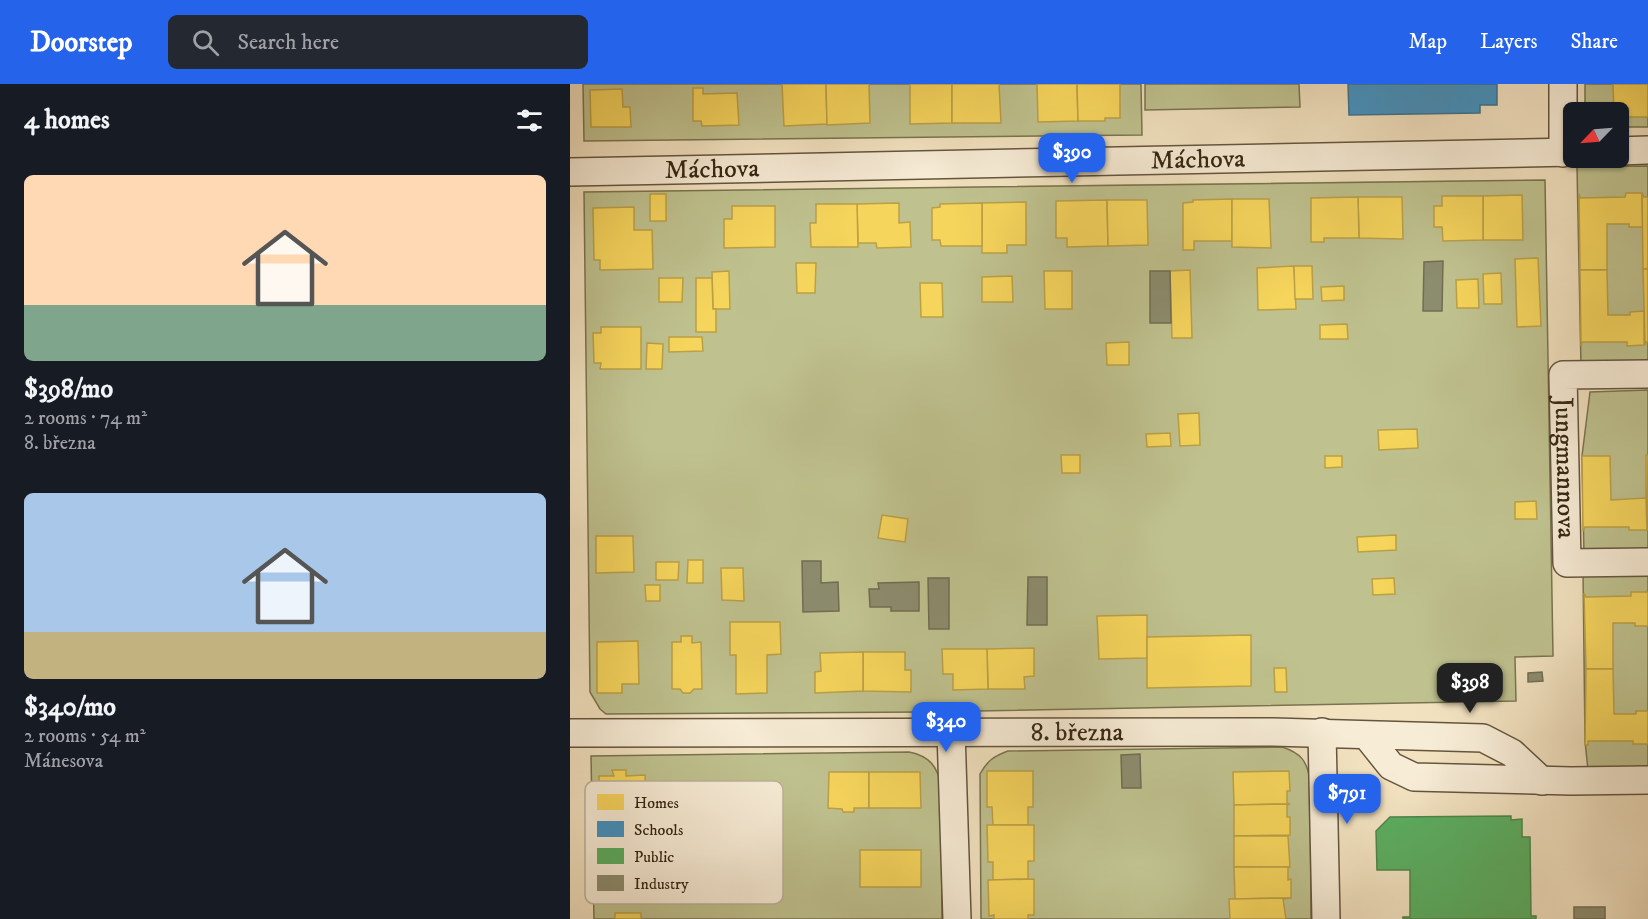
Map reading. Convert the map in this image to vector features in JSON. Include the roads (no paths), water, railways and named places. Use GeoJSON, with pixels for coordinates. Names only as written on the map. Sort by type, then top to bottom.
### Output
{"type":"FeatureCollection","features":[{"type":"Feature","properties":{"kind":"street"},"geometry":{"type":"LineString","coordinates":[[1563,84],[1564,102]]}},
{"type":"Feature","properties":{"kind":"street"},"geometry":{"type":"LineString","coordinates":[[1629,151],[1648,150]]}},
{"type":"Feature","properties":{"kind":"street","name":"Máchova"},"geometry":{"type":"LineString","coordinates":[[570,172],[1563,152]]}},
{"type":"Feature","properties":{"kind":"street","name":"Jungmannova"},"geometry":{"type":"LineString","coordinates":[[1648,374],[1563,375],[1567,563],[1648,562]]}},
{"type":"Feature","properties":{"kind":"street"},"geometry":{"type":"LineString","coordinates":[[951,731],[957,919]]}},
{"type":"Feature","properties":{"kind":"street"},"geometry":{"type":"LineString","coordinates":[[1322,732],[1326,919]]}},
{"type":"Feature","properties":{"kind":"street","name":"8. března"},"geometry":{"type":"LineString","coordinates":[[570,733],[1322,732],[1367,736],[1465,736],[1483,738],[1512,753],[1542,781]]}},
{"type":"Feature","properties":{"kind":"street"},"geometry":{"type":"LineString","coordinates":[[1367,736],[1392,766],[1414,777],[1542,781],[1648,780]]}}]}
